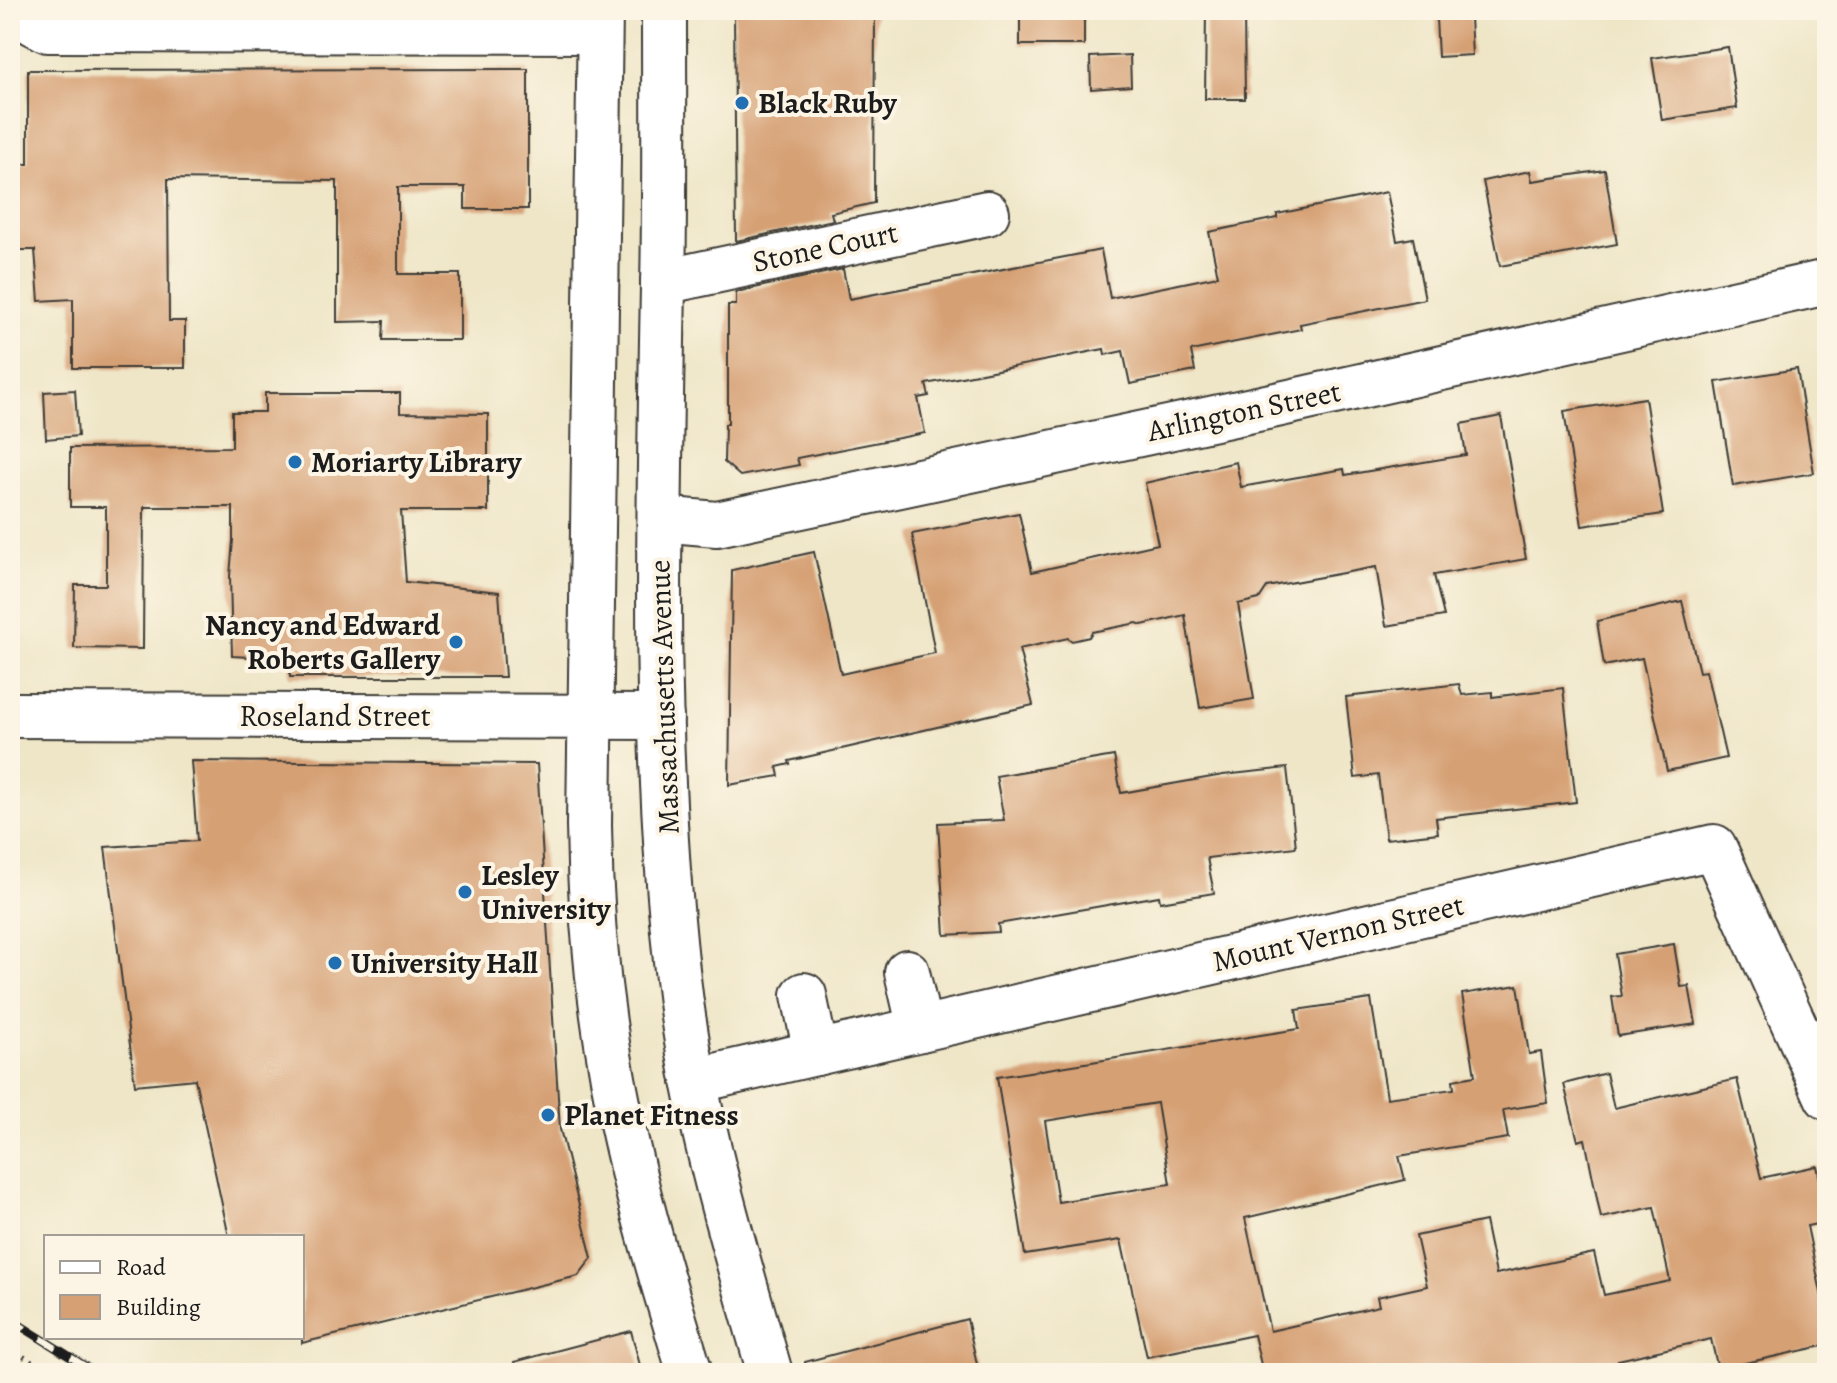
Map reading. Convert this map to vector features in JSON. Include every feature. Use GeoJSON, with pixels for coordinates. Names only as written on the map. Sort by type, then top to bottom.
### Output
{"type":"FeatureCollection","features":[{"type":"Feature","properties":{"kind":"street"},"geometry":{"type":"LineString","coordinates":[[24,10],[34,23],[48,30],[599,21],[589,857],[595,952],[600,999],[628,1151],[690,1373]]}},
{"type":"Feature","properties":{"kind":"street","name":"Massachusetts Avenue"},"geometry":{"type":"LineString","coordinates":[[664,10],[661,717],[677,970],[694,1081],[719,1195],[770,1373]]}},
{"type":"Feature","properties":{"kind":"street","name":"Stone Court"},"geometry":{"type":"LineString","coordinates":[[663,282],[987,213]]}},
{"type":"Feature","properties":{"kind":"street","name":"Arlington Street"},"geometry":{"type":"LineString","coordinates":[[660,519],[717,524],[1276,405],[1827,282]]}},
{"type":"Feature","properties":{"kind":"street","name":"Roseland Street"},"geometry":{"type":"LineString","coordinates":[[26,715],[661,717]]}},
{"type":"Feature","properties":{"kind":"street","name":"Mount Vernon Street"},"geometry":{"type":"LineString","coordinates":[[694,1081],[1714,847],[1827,1097]]}},
{"type":"Feature","properties":{"kind":"street"},"geometry":{"type":"LineString","coordinates":[[907,972],[920,1029]]}},
{"type":"Feature","properties":{"kind":"street"},"geometry":{"type":"LineString","coordinates":[[804,995],[816,1053]]}},
{"type":"Feature","properties":{"kind":"path"},"geometry":{"type":"LineString","coordinates":[[10,1348],[49,1373]]}},
{"type":"Feature","properties":{"kind":"building"},"geometry":{"type":"Polygon","coordinates":[[[734,10],[875,10],[874,203],[831,213],[833,220],[736,241],[734,10]]]}},
{"type":"Feature","properties":{"kind":"building"},"geometry":{"type":"Polygon","coordinates":[[[1020,10],[1084,10],[1084,45],[1020,45],[1020,10]]]}},
{"type":"Feature","properties":{"kind":"building"},"geometry":{"type":"Polygon","coordinates":[[[1206,10],[1244,10],[1245,99],[1205,99],[1206,10]]]}},
{"type":"Feature","properties":{"kind":"building"},"geometry":{"type":"Polygon","coordinates":[[[1470,17],[1472,55],[1438,57],[1436,18],[1470,17]]]}},
{"type":"Feature","properties":{"kind":"building"},"geometry":{"type":"Polygon","coordinates":[[[1728,47],[1737,108],[1662,120],[1652,58],[1728,47]]]}},
{"type":"Feature","properties":{"kind":"building"},"geometry":{"type":"Polygon","coordinates":[[[1130,55],[1131,86],[1091,89],[1090,57],[1130,55]]]}},
{"type":"Feature","properties":{"kind":"building"},"geometry":{"type":"Polygon","coordinates":[[[528,69],[528,209],[465,209],[465,187],[398,187],[398,274],[460,274],[460,340],[383,340],[384,321],[337,322],[337,181],[168,179],[169,321],[185,321],[185,368],[73,368],[73,299],[39,301],[35,250],[10,250],[10,164],[28,164],[28,70],[528,69]]]}},
{"type":"Feature","properties":{"kind":"building"},"geometry":{"type":"Polygon","coordinates":[[[1605,170],[1617,244],[1500,266],[1483,181],[1530,171],[1532,181],[1605,170]]]}},
{"type":"Feature","properties":{"kind":"building"},"geometry":{"type":"Polygon","coordinates":[[[1387,192],[1397,241],[1413,238],[1425,299],[1300,324],[1301,329],[1191,351],[1195,371],[1130,384],[1123,351],[1105,355],[1104,349],[926,384],[929,396],[918,398],[925,433],[797,458],[799,465],[740,476],[724,462],[725,424],[728,424],[728,305],[736,305],[736,292],[843,269],[849,299],[1101,250],[1110,298],[1218,276],[1209,232],[1277,218],[1277,214],[1387,192]]]}},
{"type":"Feature","properties":{"kind":"building"},"geometry":{"type":"Polygon","coordinates":[[[1797,369],[1814,473],[1733,486],[1716,382],[1797,369]]]}},
{"type":"Feature","properties":{"kind":"building"},"geometry":{"type":"Polygon","coordinates":[[[75,390],[78,436],[46,439],[44,392],[75,390]]]}},
{"type":"Feature","properties":{"kind":"building"},"geometry":{"type":"Polygon","coordinates":[[[265,393],[400,393],[400,413],[488,414],[488,511],[401,511],[406,582],[499,592],[505,677],[290,677],[289,659],[232,656],[230,576],[233,507],[144,507],[143,649],[74,648],[75,585],[106,585],[106,507],[70,507],[70,448],[232,447],[232,412],[265,412],[265,393]]]}},
{"type":"Feature","properties":{"kind":"building"},"geometry":{"type":"Polygon","coordinates":[[[1645,398],[1663,514],[1582,526],[1564,411],[1645,398]]]}},
{"type":"Feature","properties":{"kind":"building"},"geometry":{"type":"Polygon","coordinates":[[[1501,416],[1526,559],[1434,575],[1444,616],[1386,626],[1376,567],[1267,587],[1259,599],[1238,604],[1254,699],[1200,708],[1185,615],[1092,632],[1089,637],[1072,641],[1068,638],[1019,649],[1033,705],[789,761],[790,764],[777,767],[779,776],[729,785],[732,570],[814,552],[841,674],[935,653],[912,534],[1019,513],[1032,572],[1158,544],[1145,483],[1236,462],[1241,487],[1344,469],[1345,475],[1466,455],[1461,424],[1501,416]]]}},
{"type":"Feature","properties":{"kind":"building"},"geometry":{"type":"Polygon","coordinates":[[[1682,601],[1699,672],[1706,671],[1726,758],[1667,771],[1642,658],[1604,666],[1597,621],[1682,601]]]}},
{"type":"Feature","properties":{"kind":"building"},"geometry":{"type":"Polygon","coordinates":[[[1459,684],[1462,695],[1492,692],[1492,697],[1563,688],[1576,802],[1436,818],[1438,833],[1386,839],[1378,775],[1355,778],[1346,697],[1459,684]]]}},
{"type":"Feature","properties":{"kind":"building"},"geometry":{"type":"Polygon","coordinates":[[[1114,756],[1121,793],[1223,775],[1287,768],[1296,847],[1207,858],[1214,893],[1160,902],[1159,896],[998,924],[999,932],[945,935],[938,823],[1004,820],[996,776],[1114,756]]]}},
{"type":"Feature","properties":{"kind":"building","name":"University Hall"},"geometry":{"type":"Polygon","coordinates":[[[191,761],[537,764],[560,1129],[592,1258],[578,1276],[302,1343],[304,1235],[229,1235],[195,1079],[135,1085],[105,847],[197,841],[191,761]]]}},
{"type":"Feature","properties":{"kind":"building"},"geometry":{"type":"Polygon","coordinates":[[[1674,944],[1681,987],[1689,986],[1696,1024],[1618,1036],[1612,997],[1622,996],[1615,954],[1674,944]]]}},
{"type":"Feature","properties":{"kind":"building"},"geometry":{"type":"Polygon","coordinates":[[[1518,985],[1529,1054],[1541,1052],[1548,1103],[1503,1110],[1508,1138],[1399,1156],[1405,1180],[1245,1218],[1270,1331],[1379,1306],[1377,1297],[1427,1286],[1416,1236],[1485,1221],[1496,1274],[1594,1253],[1604,1295],[1670,1281],[1654,1207],[1601,1218],[1585,1139],[1578,1141],[1564,1084],[1606,1073],[1614,1108],[1737,1079],[1761,1178],[1817,1166],[1827,1222],[1807,1226],[1827,1321],[1827,1345],[1718,1369],[1711,1339],[1618,1360],[1621,1373],[1263,1373],[1254,1335],[1147,1357],[1121,1240],[1025,1255],[997,1077],[1299,1029],[1296,1010],[1371,999],[1387,1098],[1454,1089],[1453,1080],[1475,1076],[1462,994],[1518,985]],[[1157,1103],[1045,1121],[1058,1202],[1170,1184],[1157,1103]]]}},
{"type":"Feature","properties":{"kind":"building"},"geometry":{"type":"Polygon","coordinates":[[[967,1319],[979,1373],[806,1373],[805,1362],[967,1319]]]}},
{"type":"Feature","properties":{"kind":"building"},"geometry":{"type":"Polygon","coordinates":[[[631,1331],[642,1373],[516,1373],[514,1362],[631,1331]]]}},
{"type":"Feature","properties":{"kind":"railway"},"geometry":{"type":"LineString","coordinates":[[10,1319],[96,1373]]}},
{"type":"Feature","properties":{"kind":"place","name":"Black Ruby"},"geometry":{"type":"Point","coordinates":[742,103]}},
{"type":"Feature","properties":{"kind":"place","name":"Moriarty Library"},"geometry":{"type":"Point","coordinates":[295,462]}},
{"type":"Feature","properties":{"kind":"place","name":"Nancy and Edward Roberts Gallery"},"geometry":{"type":"Point","coordinates":[456,642]}},
{"type":"Feature","properties":{"kind":"place","name":"Lesley University"},"geometry":{"type":"Point","coordinates":[465,892]}},
{"type":"Feature","properties":{"kind":"place","name":"University Hall"},"geometry":{"type":"Point","coordinates":[335,963]}},
{"type":"Feature","properties":{"kind":"place","name":"Planet Fitness"},"geometry":{"type":"Point","coordinates":[548,1115]}}]}
